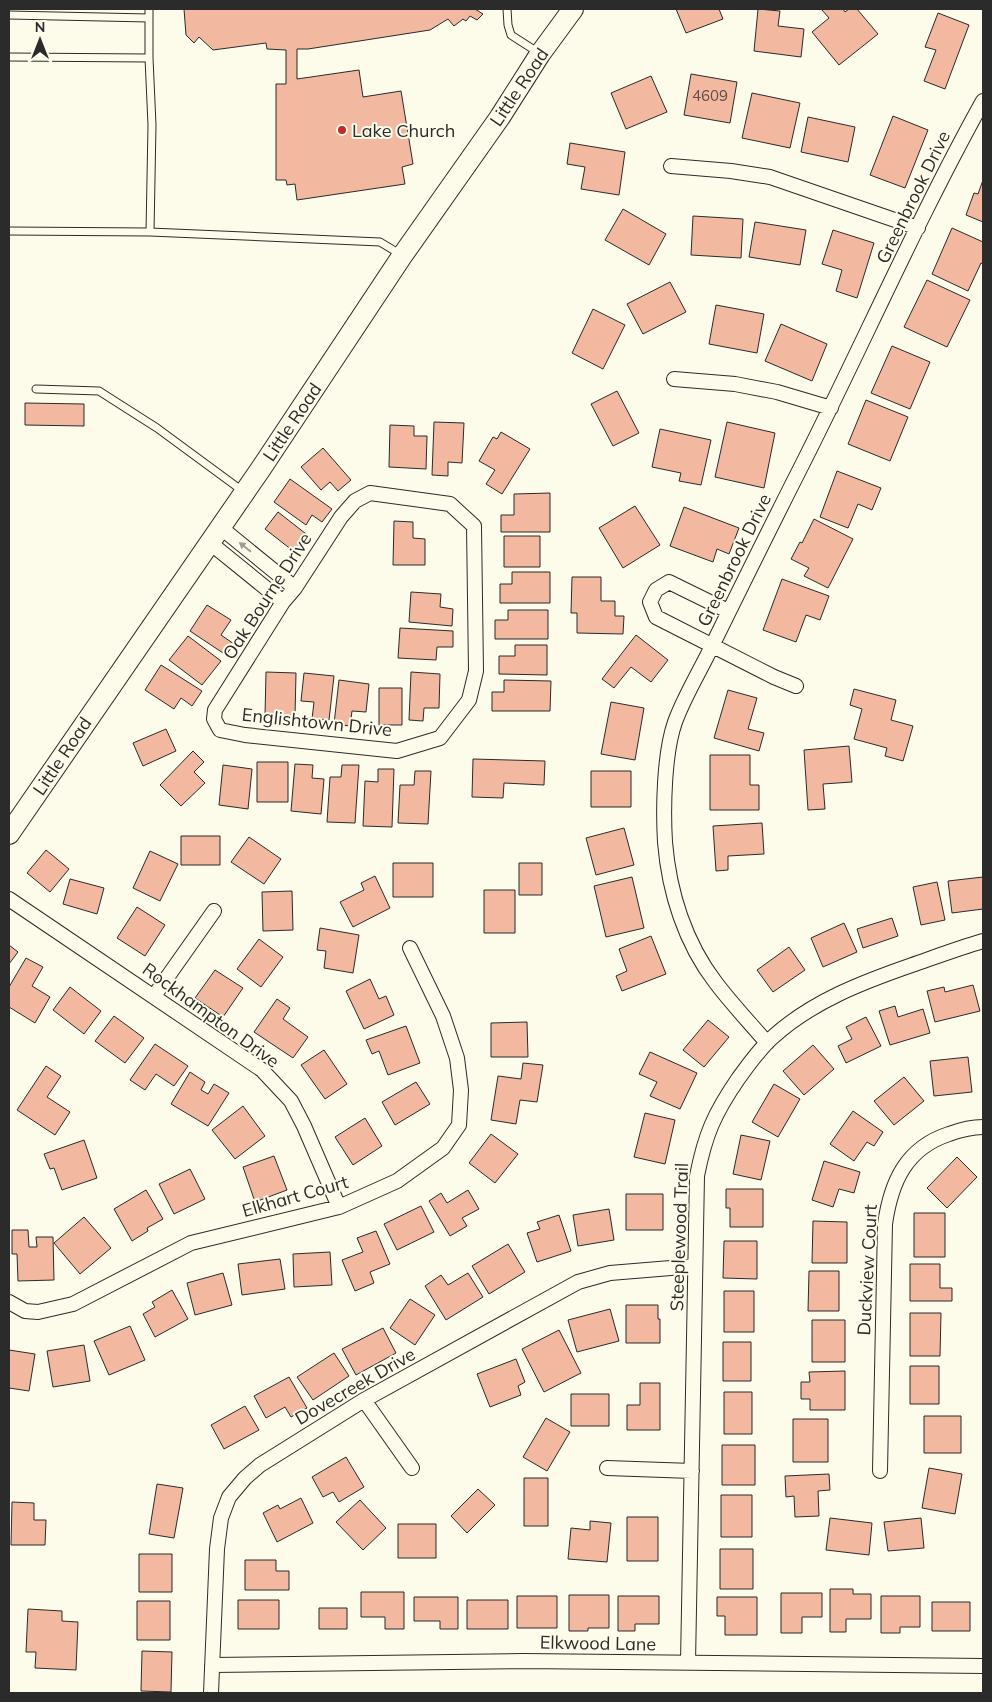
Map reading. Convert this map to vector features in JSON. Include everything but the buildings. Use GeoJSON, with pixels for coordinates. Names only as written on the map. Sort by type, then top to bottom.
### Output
{"type":"FeatureCollection","features":[{"type":"Feature","properties":{"kind":"street","name":"Little Road"},"geometry":{"type":"LineString","coordinates":[[9,834],[215,535],[402,256],[500,117],[540,54],[573,9]]}},
{"type":"Feature","properties":{"kind":"street","name":"Greenbrook Drive"},"geometry":{"type":"LineString","coordinates":[[767,1043],[715,982],[693,948],[679,915],[670,877],[665,841],[666,777],[670,744],[676,721],[728,611],[831,408],[955,151],[983,101]]}},
{"type":"Feature","properties":{"kind":"street"},"geometry":{"type":"LineString","coordinates":[[671,166],[731,171],[770,177],[918,228]]}},
{"type":"Feature","properties":{"kind":"street"},"geometry":{"type":"LineString","coordinates":[[674,380],[735,384],[778,392],[831,408]]}},
{"type":"Feature","properties":{"kind":"street","name":"Oak Bourne Drive"},"geometry":{"type":"LineString","coordinates":[[220,730],[214,720],[215,710],[283,602],[295,588],[341,517],[355,501],[370,492],[450,504],[474,526],[476,671],[469,700],[440,738]]}},
{"type":"Feature","properties":{"kind":"street"},"geometry":{"type":"LineString","coordinates":[[215,535],[295,588]]}},
{"type":"Feature","properties":{"kind":"street"},"geometry":{"type":"LineString","coordinates":[[215,535],[283,602]]}},
{"type":"Feature","properties":{"kind":"street"},"geometry":{"type":"LineString","coordinates":[[728,611],[669,582],[656,590],[650,602],[656,616],[712,646],[796,686]]}},
{"type":"Feature","properties":{"kind":"street","name":"Englishtown Drive"},"geometry":{"type":"LineString","coordinates":[[220,730],[397,751],[440,738]]}},
{"type":"Feature","properties":{"kind":"street","name":"Rockhampton Drive"},"geometry":{"type":"LineString","coordinates":[[9,898],[262,1070],[291,1101],[304,1126],[339,1207]]}},
{"type":"Feature","properties":{"kind":"street"},"geometry":{"type":"LineString","coordinates":[[154,996],[214,911]]}},
{"type":"Feature","properties":{"kind":"street","name":"Steeplewood Trail"},"geometry":{"type":"LineString","coordinates":[[688,1664],[698,1176],[703,1147],[713,1119],[724,1099],[752,1060],[774,1036],[800,1016],[866,982],[983,941]]}},
{"type":"Feature","properties":{"kind":"street","name":"Elkhart Court"},"geometry":{"type":"LineString","coordinates":[[9,1302],[25,1311],[38,1312],[73,1304],[191,1243],[339,1207],[397,1181],[443,1148],[459,1125],[461,1090],[457,1058],[443,1016],[410,948]]}},
{"type":"Feature","properties":{"kind":"street","name":"Duckview Court"},"geometry":{"type":"LineString","coordinates":[[880,1471],[885,1224],[888,1202],[906,1162],[919,1149],[938,1137],[960,1130],[983,1127]]}},
{"type":"Feature","properties":{"kind":"street","name":"Dovecreek Drive"},"geometry":{"type":"LineString","coordinates":[[211,1693],[217,1549],[221,1518],[229,1497],[245,1478],[260,1465],[364,1400],[578,1282],[610,1273],[696,1266]]}},
{"type":"Feature","properties":{"kind":"street"},"geometry":{"type":"LineString","coordinates":[[364,1400],[412,1468]]}},
{"type":"Feature","properties":{"kind":"street"},"geometry":{"type":"LineString","coordinates":[[607,1468],[692,1471]]}},
{"type":"Feature","properties":{"kind":"street","name":"Elkwood Lane"},"geometry":{"type":"LineString","coordinates":[[212,1665],[523,1661],[983,1666]]}},
{"type":"Feature","properties":{"kind":"lane"},"geometry":{"type":"LineString","coordinates":[[149,9],[152,125],[150,232]]}},
{"type":"Feature","properties":{"kind":"lane"},"geometry":{"type":"LineString","coordinates":[[507,9],[508,26],[511,35],[540,54]]}},
{"type":"Feature","properties":{"kind":"lane"},"geometry":{"type":"LineString","coordinates":[[9,15],[149,18]]}},
{"type":"Feature","properties":{"kind":"lane"},"geometry":{"type":"LineString","coordinates":[[9,57],[149,58]]}},
{"type":"Feature","properties":{"kind":"lane"},"geometry":{"type":"LineString","coordinates":[[9,231],[150,232],[380,242],[402,256]]}},
{"type":"Feature","properties":{"kind":"lane"},"geometry":{"type":"LineString","coordinates":[[36,389],[100,391],[157,428],[244,492]]}},
{"type":"Feature","properties":{"kind":"place","name":"Lake Church"},"geometry":{"type":"Point","coordinates":[342,130]}}]}
